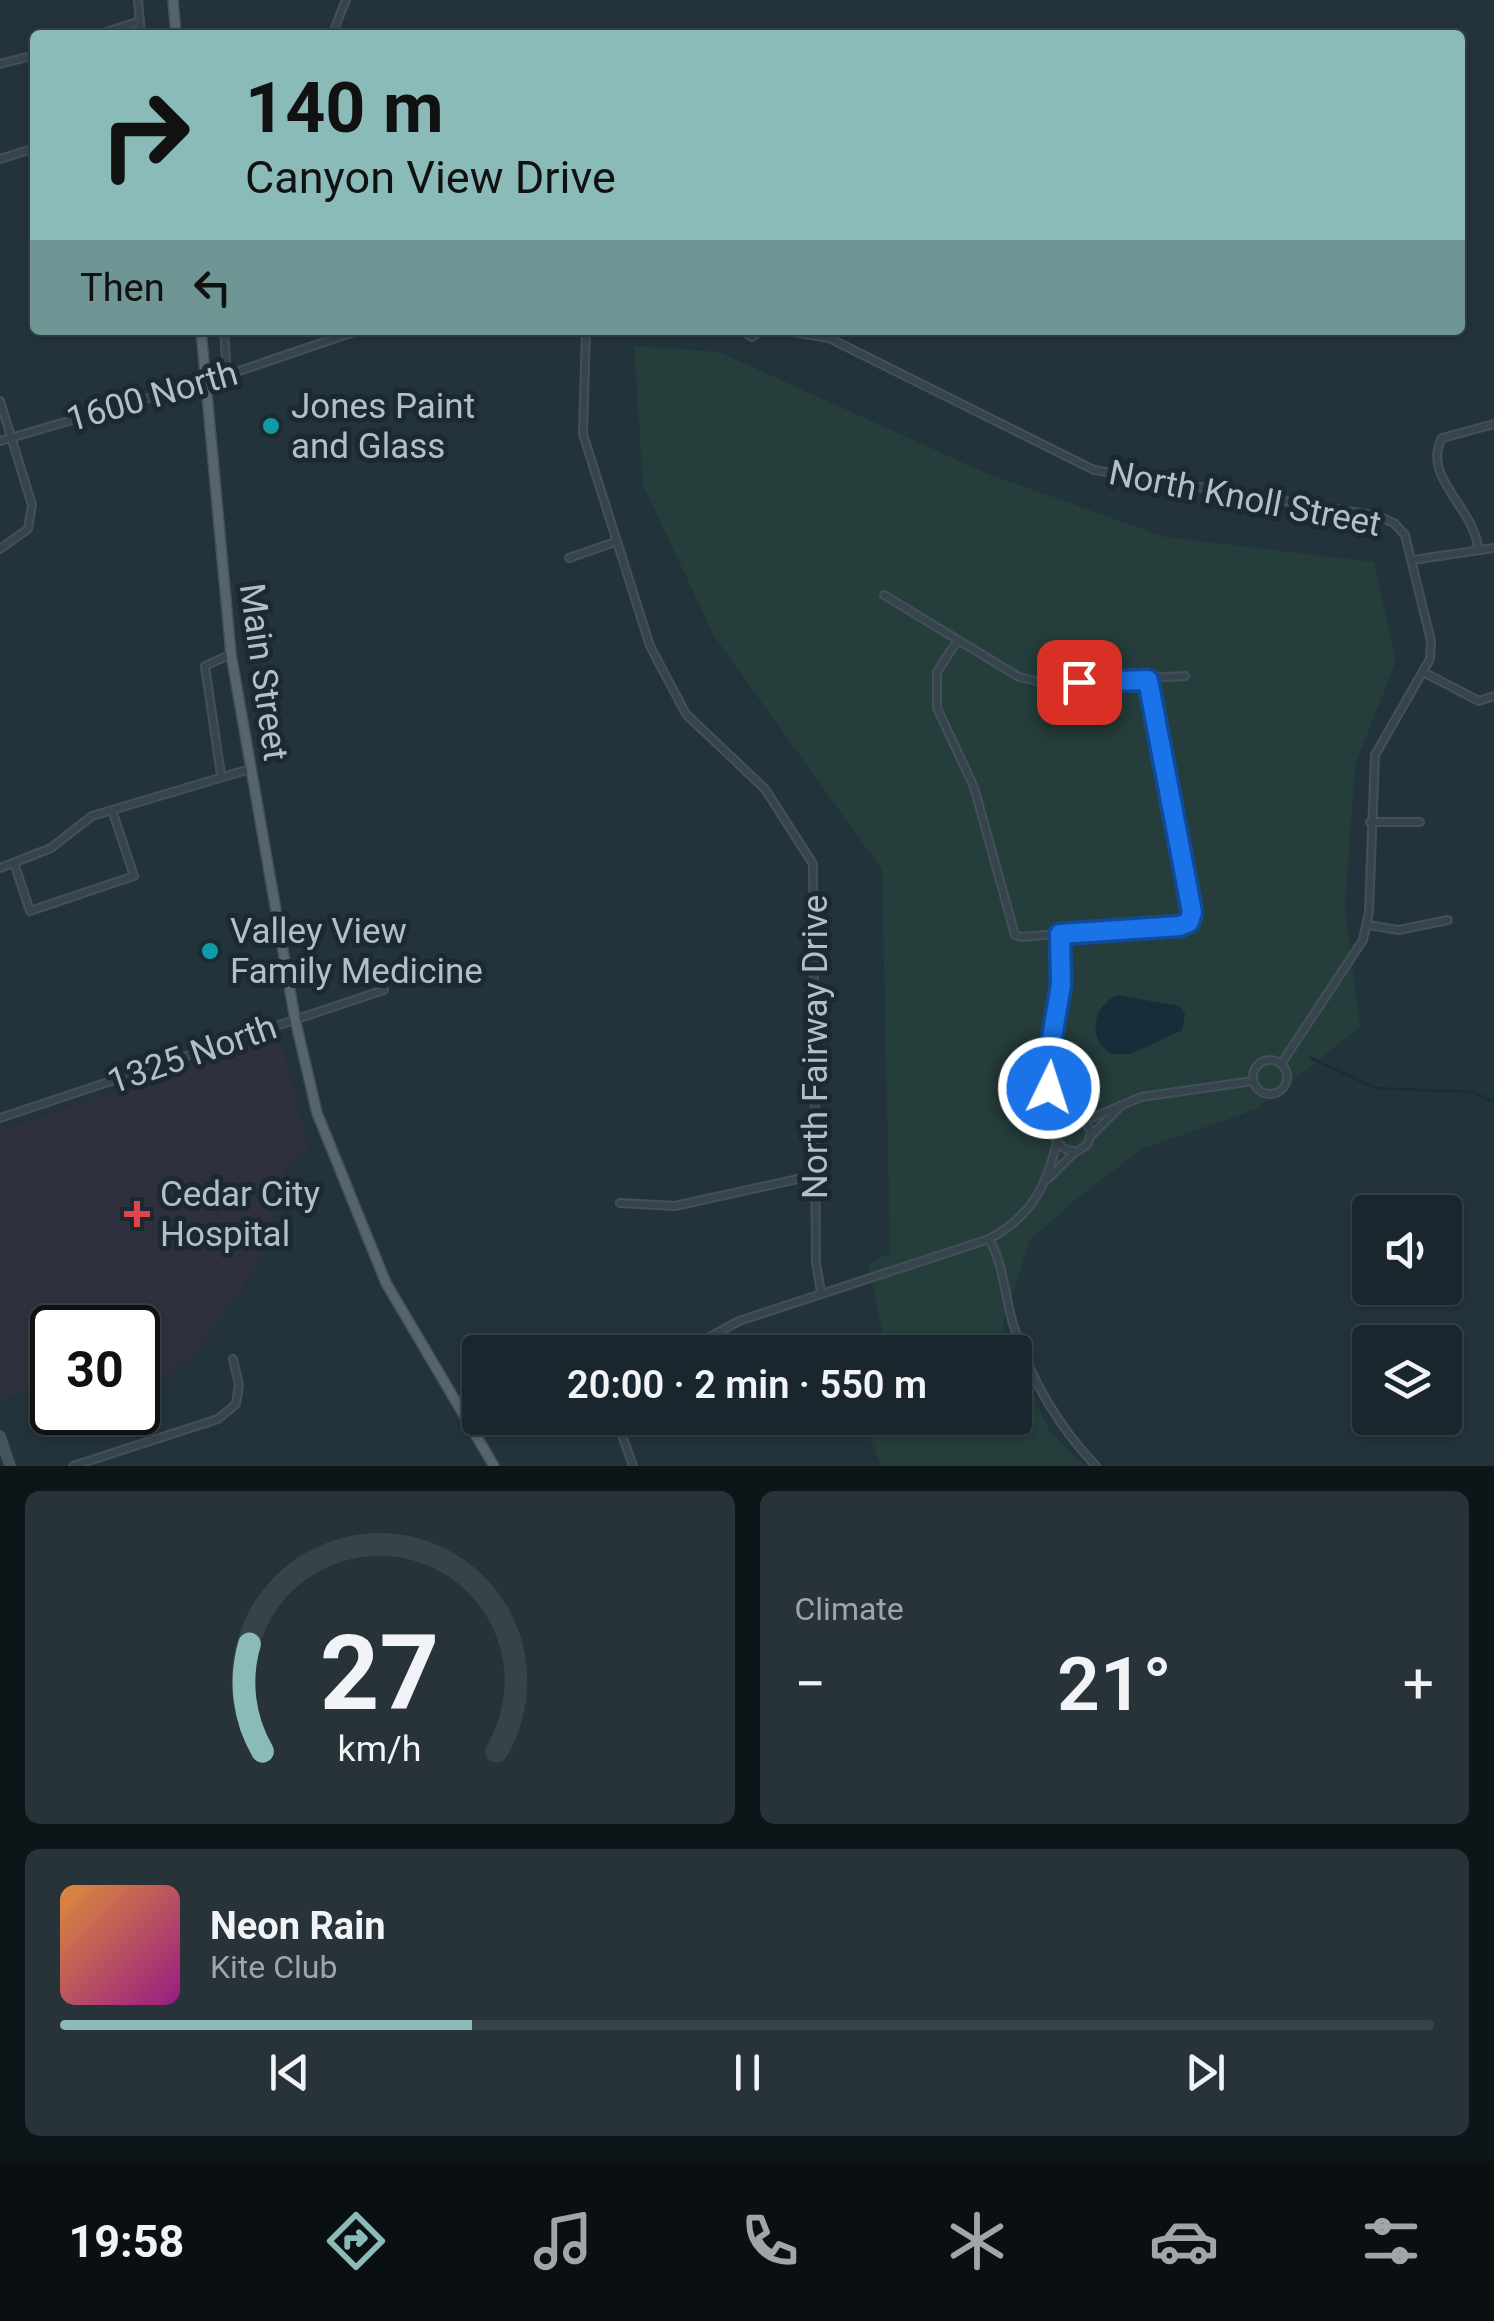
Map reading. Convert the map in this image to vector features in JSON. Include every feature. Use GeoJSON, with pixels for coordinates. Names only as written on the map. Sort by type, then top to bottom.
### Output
{"type":"FeatureCollection","features":[{"type":"Feature","properties":{"kind":"main road"},"geometry":{"type":"LineString","coordinates":[[172,0],[175,30]]}},
{"type":"Feature","properties":{"kind":"main road","name":"Main Street"},"geometry":{"type":"LineString","coordinates":[[201,335],[231,654],[295,1020],[318,1113],[386,1283],[494,1466]]}},
{"type":"Feature","properties":{"kind":"street"},"geometry":{"type":"LineString","coordinates":[[138,0],[141,30]]}},
{"type":"Feature","properties":{"kind":"street"},"geometry":{"type":"LineString","coordinates":[[334,30],[346,0]]}},
{"type":"Feature","properties":{"kind":"street"},"geometry":{"type":"LineString","coordinates":[[114,30],[140,22]]}},
{"type":"Feature","properties":{"kind":"street"},"geometry":{"type":"LineString","coordinates":[[0,64],[30,56]]}},
{"type":"Feature","properties":{"kind":"street"},"geometry":{"type":"LineString","coordinates":[[0,159],[30,150]]}},
{"type":"Feature","properties":{"kind":"street"},"geometry":{"type":"LineString","coordinates":[[224,335],[226,375]]}},
{"type":"Feature","properties":{"kind":"street","name":"1600 North"},"geometry":{"type":"LineString","coordinates":[[0,441],[226,375],[341,335]]}},
{"type":"Feature","properties":{"kind":"street","name":"North Fairway Drive"},"geometry":{"type":"LineString","coordinates":[[586,335],[583,434],[616,542],[667,684],[686,714],[765,789],[813,864],[821,1292]]}},
{"type":"Feature","properties":{"kind":"street","name":"North Knoll Street"},"geometry":{"type":"LineString","coordinates":[[811,335],[829,338],[1094,470],[1378,516],[1394,523],[1406,535],[1430,641],[1424,673],[1376,755],[1368,926]]}},
{"type":"Feature","properties":{"kind":"street"},"geometry":{"type":"LineString","coordinates":[[0,401],[32,505],[28,529],[0,549]]}},
{"type":"Feature","properties":{"kind":"street"},"geometry":{"type":"LineString","coordinates":[[1478,548],[1476,528],[1434,467],[1434,452],[1442,438],[1494,424]]}},
{"type":"Feature","properties":{"kind":"street"},"geometry":{"type":"LineString","coordinates":[[568,558],[616,542]]}},
{"type":"Feature","properties":{"kind":"street"},"geometry":{"type":"LineString","coordinates":[[1412,560],[1494,548]]}},
{"type":"Feature","properties":{"kind":"street"},"geometry":{"type":"LineString","coordinates":[[884,595],[1020,677],[1045,683],[1185,676]]}},
{"type":"Feature","properties":{"kind":"street"},"geometry":{"type":"LineString","coordinates":[[956,641],[937,672],[936,708],[974,787],[1014,935],[1189,922],[1192,912],[1148,680]]}},
{"type":"Feature","properties":{"kind":"street"},"geometry":{"type":"LineString","coordinates":[[221,775],[205,666],[231,654]]}},
{"type":"Feature","properties":{"kind":"street"},"geometry":{"type":"LineString","coordinates":[[1424,673],[1478,701],[1494,696]]}},
{"type":"Feature","properties":{"kind":"street"},"geometry":{"type":"LineString","coordinates":[[0,868],[51,848],[92,816],[250,769]]}},
{"type":"Feature","properties":{"kind":"street"},"geometry":{"type":"LineString","coordinates":[[14,864],[30,911],[134,876],[112,810]]}},
{"type":"Feature","properties":{"kind":"street"},"geometry":{"type":"LineString","coordinates":[[1370,822],[1420,822]]}},
{"type":"Feature","properties":{"kind":"street"},"geometry":{"type":"LineString","coordinates":[[1281,1064],[1368,926],[1399,930],[1448,920]]}},
{"type":"Feature","properties":{"kind":"street"},"geometry":{"type":"LineString","coordinates":[[1048,1180],[1057,1141],[1046,1072],[1061,985],[1060,934]]}},
{"type":"Feature","properties":{"kind":"street","name":"1325 North"},"geometry":{"type":"LineString","coordinates":[[0,1118],[384,990]]}},
{"type":"Feature","properties":{"kind":"street"},"geometry":{"type":"LineString","coordinates":[[1253,1081],[1261,1062],[1281,1064]]}},
{"type":"Feature","properties":{"kind":"street"},"geometry":{"type":"LineString","coordinates":[[1253,1081],[1267,1094],[1280,1091],[1287,1081],[1281,1064]]}},
{"type":"Feature","properties":{"kind":"street"},"geometry":{"type":"LineString","coordinates":[[1049,1088],[1074,1116],[1084,1120],[1141,1097],[1253,1081]]}},
{"type":"Feature","properties":{"kind":"street"},"geometry":{"type":"LineString","coordinates":[[713,1335],[739,1321],[990,1239],[1014,1226],[1048,1180],[1119,1107]]}},
{"type":"Feature","properties":{"kind":"street"},"geometry":{"type":"LineString","coordinates":[[1056,1130],[1063,1120],[1074,1116]]}},
{"type":"Feature","properties":{"kind":"street"},"geometry":{"type":"LineString","coordinates":[[1084,1120],[1091,1136]]}},
{"type":"Feature","properties":{"kind":"street"},"geometry":{"type":"LineString","coordinates":[[1057,1141],[1065,1149],[1078,1151]]}},
{"type":"Feature","properties":{"kind":"street"},"geometry":{"type":"LineString","coordinates":[[620,1203],[674,1206],[816,1175]]}},
{"type":"Feature","properties":{"kind":"street"},"geometry":{"type":"LineString","coordinates":[[990,1239],[1000,1259],[1014,1327],[1044,1398],[1066,1435],[1096,1466]]}},
{"type":"Feature","properties":{"kind":"street"},"geometry":{"type":"LineString","coordinates":[[73,1466],[218,1419],[236,1404],[239,1385],[232,1359]]}},
{"type":"Feature","properties":{"kind":"street"},"geometry":{"type":"LineString","coordinates":[[622,1435],[633,1466]]}},
{"type":"Feature","properties":{"kind":"street"},"geometry":{"type":"LineString","coordinates":[[0,1436],[10,1466]]}},
{"type":"Feature","properties":{"kind":"shaded area"},"geometry":{"type":"Polygon","coordinates":[[[1117,995],[1179,1006],[1185,1014],[1182,1030],[1131,1054],[1111,1054],[1098,1040],[1096,1023],[1102,1007],[1117,995]]]}},
{"type":"Feature","properties":{"kind":"shaded area","name":"Cedar City Hospital"},"geometry":{"type":"Polygon","coordinates":[[[261,1041],[282,1046],[309,1148],[285,1170],[263,1257],[195,1354],[160,1379],[160,1305],[30,1305],[30,1391],[0,1399],[0,1130],[261,1041]]]}},
{"type":"Feature","properties":{"kind":"green space"},"geometry":{"type":"Polygon","coordinates":[[[634,346],[719,352],[986,473],[1165,537],[1374,562],[1396,661],[1355,765],[1345,908],[1360,1027],[1257,1109],[1142,1149],[1074,1201],[1030,1240],[1002,1326],[1006,1335],[883,1335],[868,1264],[890,1253],[882,870],[714,636],[643,485],[634,346]]]}},
{"type":"Feature","properties":{"kind":"green space"},"geometry":{"type":"Polygon","coordinates":[[[1032,1392],[1049,1430],[1085,1466],[881,1466],[869,1435],[1032,1435],[1032,1392]]]}},
{"type":"Feature","properties":{"kind":"waterway"},"geometry":{"type":"LineString","coordinates":[[1311,1058],[1375,1088],[1473,1092],[1494,1102]]}},
{"type":"Feature","properties":{"kind":"place","name":"Jones Paint and Glass"},"geometry":{"type":"Point","coordinates":[271,426]}},
{"type":"Feature","properties":{"kind":"place","name":"Valley View Family Medicine"},"geometry":{"type":"Point","coordinates":[210,951]}},
{"type":"Feature","properties":{"kind":"place","name":"Cedar City Hospital"},"geometry":{"type":"Point","coordinates":[137,1214]}},
{"type":"Feature","properties":{"kind":"route"},"geometry":{"type":"LineString","coordinates":[[1049,1088],[1046,1072],[1061,985],[1060,934],[1180,926],[1189,922],[1192,912],[1148,680],[1079,682]]}}]}
